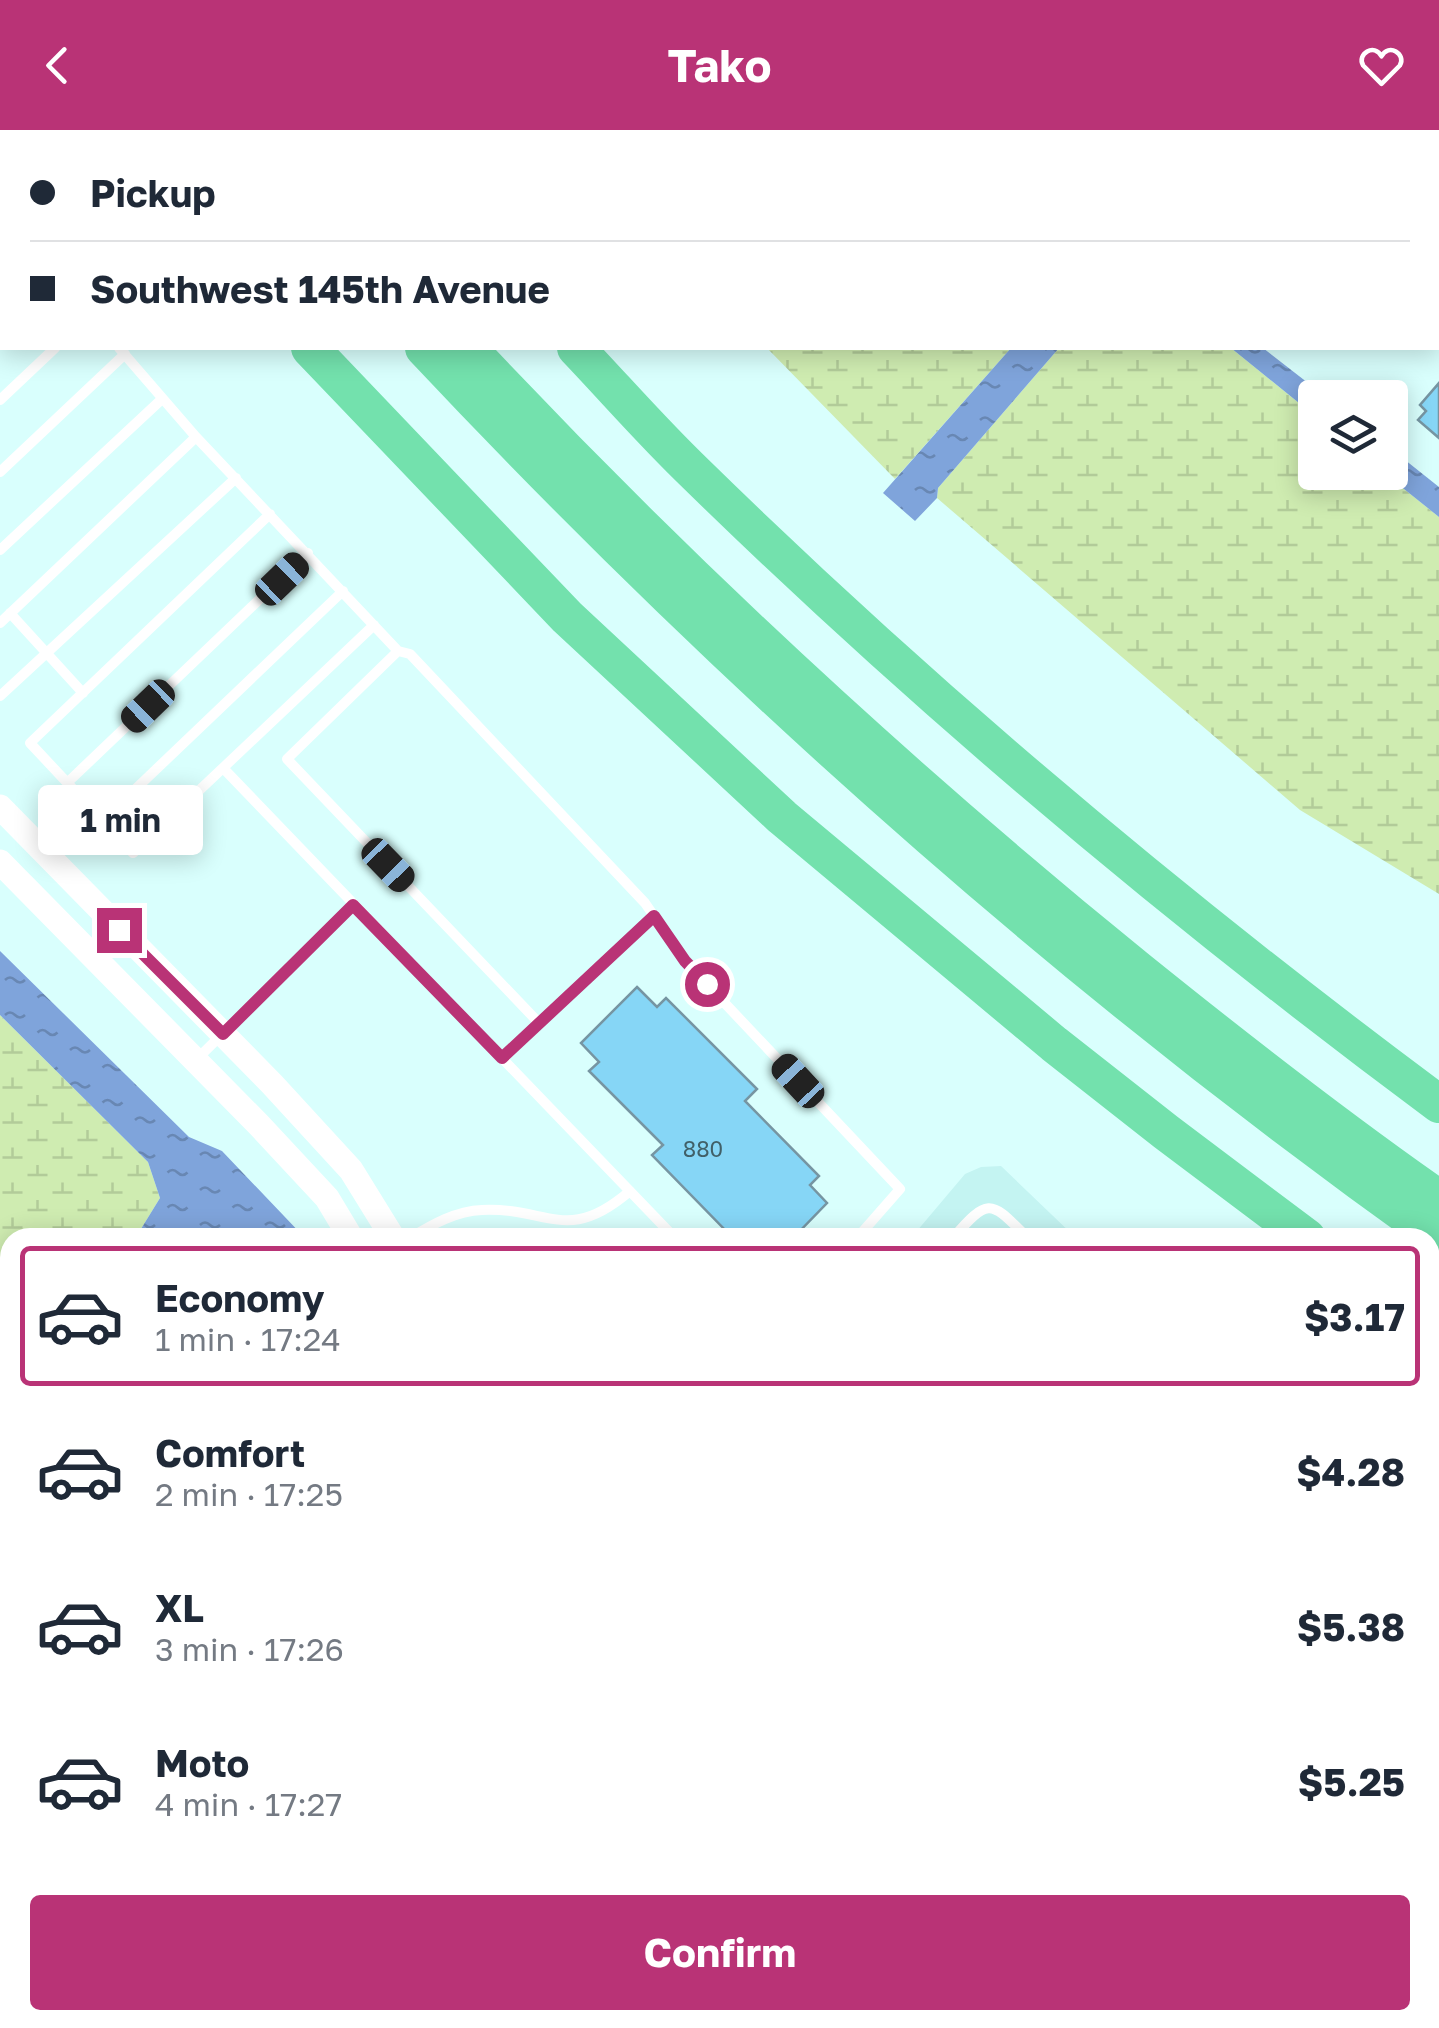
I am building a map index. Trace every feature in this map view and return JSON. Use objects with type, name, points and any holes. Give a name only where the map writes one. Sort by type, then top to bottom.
[{"type":"highway","points":[[312,350],[567,617],[782,817],[1054,1044],[1294,1228]]},
{"type":"highway","points":[[426,350],[622,552],[750,676],[901,813],[1184,1050],[1424,1228]]},
{"type":"highway","points":[[470,350],[708,591],[923,789],[1192,1013],[1439,1199]]},
{"type":"highway","points":[[578,350],[694,472],[914,680],[1142,874],[1439,1104]]},
{"type":"highway","points":[[1354,1041],[1439,1075]]},
{"type":"street","points":[[0,808],[351,1170],[387,1228]]},
{"type":"street","points":[[0,862],[327,1198],[345,1228]]},
{"type":"lane","points":[[0,400],[53,350]]},
{"type":"lane","points":[[0,472],[122,351],[162,400],[398,651],[410,654],[646,903],[685,961],[900,1189],[866,1228]]},
{"type":"lane","points":[[0,550],[162,400]]},
{"type":"lane","points":[[0,623],[196,436]]},
{"type":"lane","points":[[0,696],[236,478]]},
{"type":"lane","points":[[270,514],[30,743],[133,853],[374,625]]},
{"type":"lane","points":[[68,783],[308,554]]},
{"type":"lane","points":[[103,820],[343,591]]},
{"type":"lane","points":[[10,613],[83,693]]},
{"type":"lane","points":[[398,651],[287,759],[539,1024]]},
{"type":"lane","points":[[223,768],[665,1228]]},
{"type":"lane","points":[[196,1060],[353,905]]},
{"type":"lane","points":[[502,1058],[654,916]]},
{"type":"lane","points":[[428,1228],[479,1210],[524,1213],[567,1222],[598,1214],[630,1191]]},
{"type":"lane","points":[[962,1228],[984,1208],[998,1209],[1018,1228]]},
{"type":"shaded area","points":[[1001,1166],[1066,1228],[919,1228],[965,1174],[981,1167]]},
{"type":"green space","points":[[769,350],[1009,350],[895,479]]},
{"type":"green space","points":[[1057,350],[1233,350],[1298,402],[1298,490],[1405,490],[1439,517],[1439,894],[1300,810],[937,498],[938,488]]},
{"type":"green space","points":[[0,1015],[148,1162],[160,1198],[142,1228],[0,1228]]},
{"type":"water","points":[[1009,350],[1057,350],[938,488],[937,498],[915,521],[883,493]]},
{"type":"water","points":[[1233,350],[1266,350],[1304,380],[1298,380],[1298,402]]},
{"type":"water","points":[[1408,462],[1439,487],[1439,517],[1405,490]]},
{"type":"water","points":[[0,951],[189,1137],[222,1151],[295,1228],[142,1228],[160,1198],[148,1162],[0,1015]]},
{"type":"building","points":[[1439,383],[1439,438],[1418,420],[1426,411],[1420,405]]},
{"type":"building","points":[[637,987],[657,1007],[666,998],[757,1089],[745,1101],[819,1176],[810,1185],[827,1203],[803,1228],[723,1228],[652,1155],[663,1145],[589,1071],[599,1062],[581,1043]]},
{"type":"route","points":[[119,930],[223,1034],[353,905],[502,1058],[654,916],[685,961],[707,984]]}]
